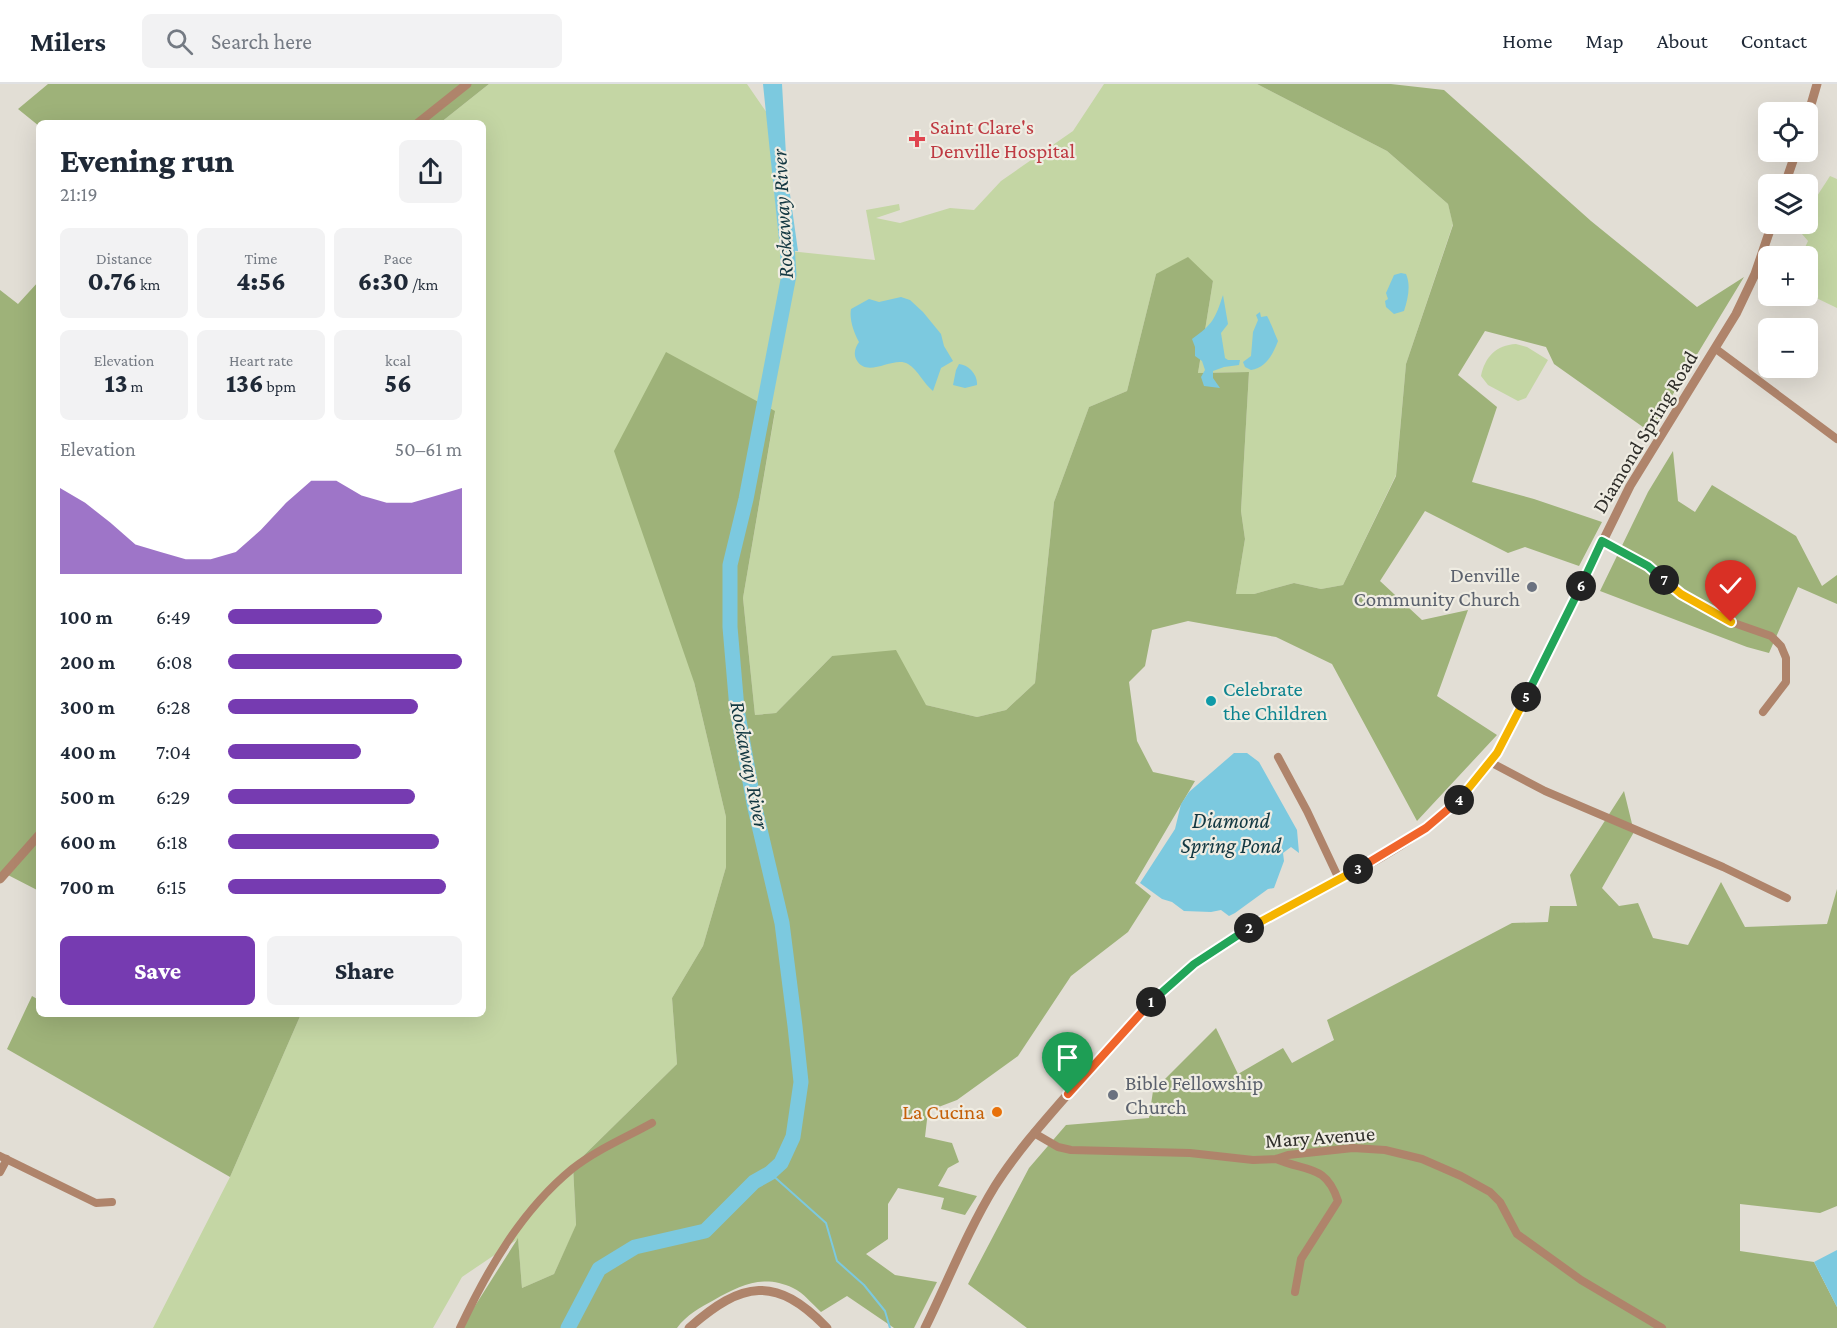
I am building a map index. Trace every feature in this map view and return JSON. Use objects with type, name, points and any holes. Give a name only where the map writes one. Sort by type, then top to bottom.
[{"type":"street","points":[[421,120],[466,84]]},
{"type":"street","points":[[1812,102],[1817,84]]},
{"type":"street","name":"Diamond Spring Road","points":[[925,1328],[989,1196],[1012,1162],[1034,1133],[1138,1015],[1194,964],[1238,935],[1385,854],[1426,828],[1458,801],[1490,762],[1506,738],[1630,486],[1736,314],[1755,274],[1769,234]]},
{"type":"street","points":[[1716,349],[1837,439]]},
{"type":"street","points":[[1602,541],[1648,566],[1681,594],[1703,607],[1731,622],[1771,636],[1781,646],[1786,658],[1786,682],[1763,712]]},
{"type":"street","points":[[1278,757],[1339,879]]},
{"type":"street","points":[[1490,762],[1545,791],[1723,867],[1787,897]]},
{"type":"street","points":[[0,879],[36,838]]},
{"type":"street","points":[[460,1328],[497,1257],[530,1210],[573,1168],[602,1149],[652,1124]]},
{"type":"street","name":"Mary Avenue","points":[[1034,1133],[1058,1148],[1071,1150],[1190,1153],[1253,1160],[1276,1160],[1288,1155],[1353,1148],[1385,1150],[1422,1159],[1490,1192],[1500,1202],[1517,1234],[1581,1280],[1662,1328]]},
{"type":"street","points":[[0,1172],[3,1158],[96,1203],[112,1202]]},
{"type":"street","points":[[1276,1160],[1316,1171],[1326,1177],[1338,1201],[1301,1259],[1295,1292]]},
{"type":"street","points":[[689,1328],[718,1304],[735,1296],[759,1290],[791,1297],[827,1328]]},
{"type":"green space","points":[[48,84],[489,84],[444,120],[36,120],[36,124],[18,109]]},
{"type":"green space","points":[[489,84],[747,84],[767,113],[780,250],[875,260],[866,210],[899,204],[900,210],[876,218],[900,223],[950,208],[974,210],[1001,181],[1073,131],[1104,84],[1257,84],[1387,151],[1448,204],[1453,224],[1406,364],[1396,475],[1343,585],[1321,589],[1294,583],[1254,594],[1236,594],[1245,539],[1241,511],[1249,372],[1198,373],[1213,281],[1156,274],[1127,391],[1089,407],[1054,502],[1035,683],[1006,710],[977,717],[926,705],[832,656],[776,713],[755,715],[743,598],[775,412],[694,682],[726,817],[726,867],[703,946],[672,998],[677,1064],[573,1166],[576,1226],[554,1274],[522,1288],[518,1239],[462,1277],[433,1328],[153,1328],[230,1177],[300,1017],[486,1017],[486,120],[444,120]]},
{"type":"green space","points":[[1257,84],[1391,84],[1444,90],[1591,221],[1697,307],[1744,277],[1650,432],[1554,364],[1546,347],[1485,331],[1458,375],[1497,407],[1472,482],[1534,499],[1602,522],[1579,566],[1525,547],[1508,553],[1425,511],[1380,581],[1422,620],[1468,610],[1437,696],[1497,735],[1417,821],[1332,664],[1276,637],[1188,621],[1152,630],[1145,666],[1129,682],[1137,741],[1153,772],[1195,781],[1135,883],[1151,896],[1128,932],[1071,976],[1018,1056],[957,1100],[928,1111],[925,1137],[952,1143],[959,1162],[948,1168],[938,1186],[977,1196],[965,1215],[941,1209],[944,1198],[898,1188],[888,1204],[888,1239],[866,1254],[895,1275],[937,1282],[914,1328],[894,1328],[847,1296],[821,1312],[797,1290],[782,1284],[762,1282],[743,1286],[709,1303],[689,1315],[677,1328],[461,1328],[518,1238],[522,1288],[554,1274],[576,1225],[573,1166],[677,1064],[672,998],[703,946],[726,867],[726,817],[694,682],[614,451],[666,352],[775,411],[743,598],[755,715],[776,713],[832,656],[896,650],[926,705],[977,717],[1006,710],[1035,683],[1054,502],[1089,407],[1127,391],[1156,274],[1188,257],[1213,281],[1198,373],[1249,372],[1241,511],[1245,539],[1236,594],[1254,594],[1294,583],[1321,589],[1343,585],[1396,476],[1406,364],[1453,225],[1448,204],[1387,151]]},
{"type":"green space","points":[[1830,176],[1837,179],[1837,308],[1818,299],[1818,246],[1806,246],[1808,241],[1802,234],[1818,234],[1818,195]]},
{"type":"green space","points":[[36,284],[36,889],[6,874],[0,878],[0,290],[18,304]]},
{"type":"green space","points":[[1516,344],[1527,347],[1548,360],[1526,398],[1518,401],[1488,385],[1481,376],[1485,363],[1493,353],[1503,347]]},
{"type":"green space","points":[[1673,451],[1678,501],[1695,512],[1712,485],[1796,536],[1822,586],[1837,575],[1837,604],[1798,587],[1769,653],[1747,647],[1600,591],[1648,492]]},
{"type":"green space","points":[[1624,791],[1634,832],[1602,888],[1619,906],[1638,903],[1653,938],[1688,945],[1721,882],[1745,927],[1827,924],[1837,889],[1837,1206],[1820,1213],[1740,1204],[1740,1251],[1814,1262],[1837,1307],[1837,1328],[1027,1328],[968,1284],[1029,1168],[1066,1125],[1149,1118],[1153,1091],[1216,1028],[1238,1074],[1283,1048],[1292,1063],[1334,1040],[1327,1020],[1512,923],[1548,922],[1550,906],[1577,906],[1570,875]]},
{"type":"green space","points":[[32,996],[36,998],[36,1017],[300,1017],[230,1177],[7,1049]]},
{"type":"water","points":[[763,84],[782,84],[787,173],[798,251],[780,250]]},
{"type":"water","points":[[1406,274],[1408,278],[1408,297],[1404,311],[1394,314],[1386,307],[1385,301],[1388,299],[1386,293],[1394,275]]},
{"type":"water","points":[[1223,295],[1228,324],[1221,333],[1225,358],[1240,360],[1239,365],[1213,371],[1213,378],[1220,388],[1204,386],[1201,377],[1205,370],[1202,361],[1195,356],[1192,339],[1212,320]]},
{"type":"water","points":[[901,297],[910,300],[923,312],[941,334],[944,346],[953,361],[941,368],[933,391],[908,364],[895,362],[867,367],[861,365],[855,357],[855,350],[859,342],[852,326],[851,309],[869,299],[879,302]]},
{"type":"water","points":[[1260,312],[1261,317],[1267,316],[1278,341],[1265,363],[1251,370],[1245,367],[1243,362],[1251,356],[1253,332],[1258,320],[1256,315]]},
{"type":"water","points":[[959,364],[972,371],[977,385],[965,388],[953,385]]},
{"type":"water","name":"Diamond Spring Pond","points":[[1234,753],[1247,753],[1259,762],[1297,830],[1299,853],[1291,847],[1283,853],[1284,861],[1274,888],[1268,889],[1235,913],[1229,916],[1221,910],[1184,911],[1140,883],[1175,829],[1181,804],[1189,792]]},
{"type":"water","points":[[1837,1250],[1837,1307],[1814,1262]]},
{"type":"waterway","name":"Rockaway River","points":[[568,1328],[599,1269],[635,1247],[705,1231],[754,1182],[770,1173],[781,1163],[793,1137],[801,1082],[795,1026],[782,923],[754,804],[737,709],[730,627],[730,565],[746,499],[789,275],[786,230]]},
{"type":"waterway","points":[[770,1173],[826,1223],[837,1261],[864,1285],[885,1311],[890,1328]]},
{"type":"place","name":"Saint Clare's Denville Hospital","points":[[917,139]]},
{"type":"place","name":"Denville Community Church","points":[[1532,587]]},
{"type":"place","name":"Celebrate the Children","points":[[1211,701]]},
{"type":"place","name":"Bible Fellowship Church","points":[[1113,1095]]},
{"type":"place","name":"La Cucina","points":[[997,1112]]},
{"type":"route","points":[[1068,1094],[1138,1015],[1194,964],[1273,914],[1408,840],[1458,801],[1482,773],[1506,738],[1602,541],[1648,566],[1681,594],[1731,622]]}]
